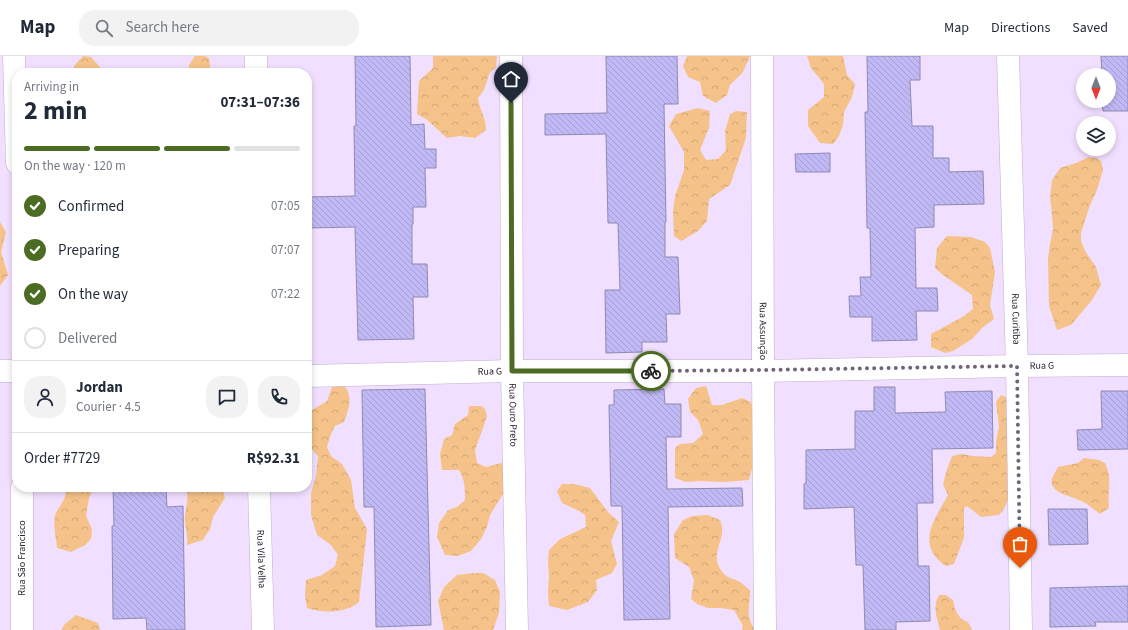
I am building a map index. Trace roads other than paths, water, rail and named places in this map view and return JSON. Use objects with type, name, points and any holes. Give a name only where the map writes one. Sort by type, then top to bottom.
[{"type":"street","points":[[14,56],[14,68]]},
{"type":"street","points":[[256,56],[256,68]]},
{"type":"street","name":"Rua Ouro Preto","points":[[511,56],[512,371],[517,630]]},
{"type":"street","name":"Rua Assunção","points":[[762,56],[765,630]]},
{"type":"street","name":"Rua Curitiba","points":[[1008,56],[1017,366],[1021,630]]},
{"type":"street","name":"Rua G","points":[[312,376],[512,371],[763,370],[1128,365]]},
{"type":"street","points":[[0,371],[12,371]]},
{"type":"street","name":"Rua São Francisco","points":[[22,492],[22,630]]},
{"type":"street","name":"Rua Vila Velha","points":[[259,492],[263,630]]}]
